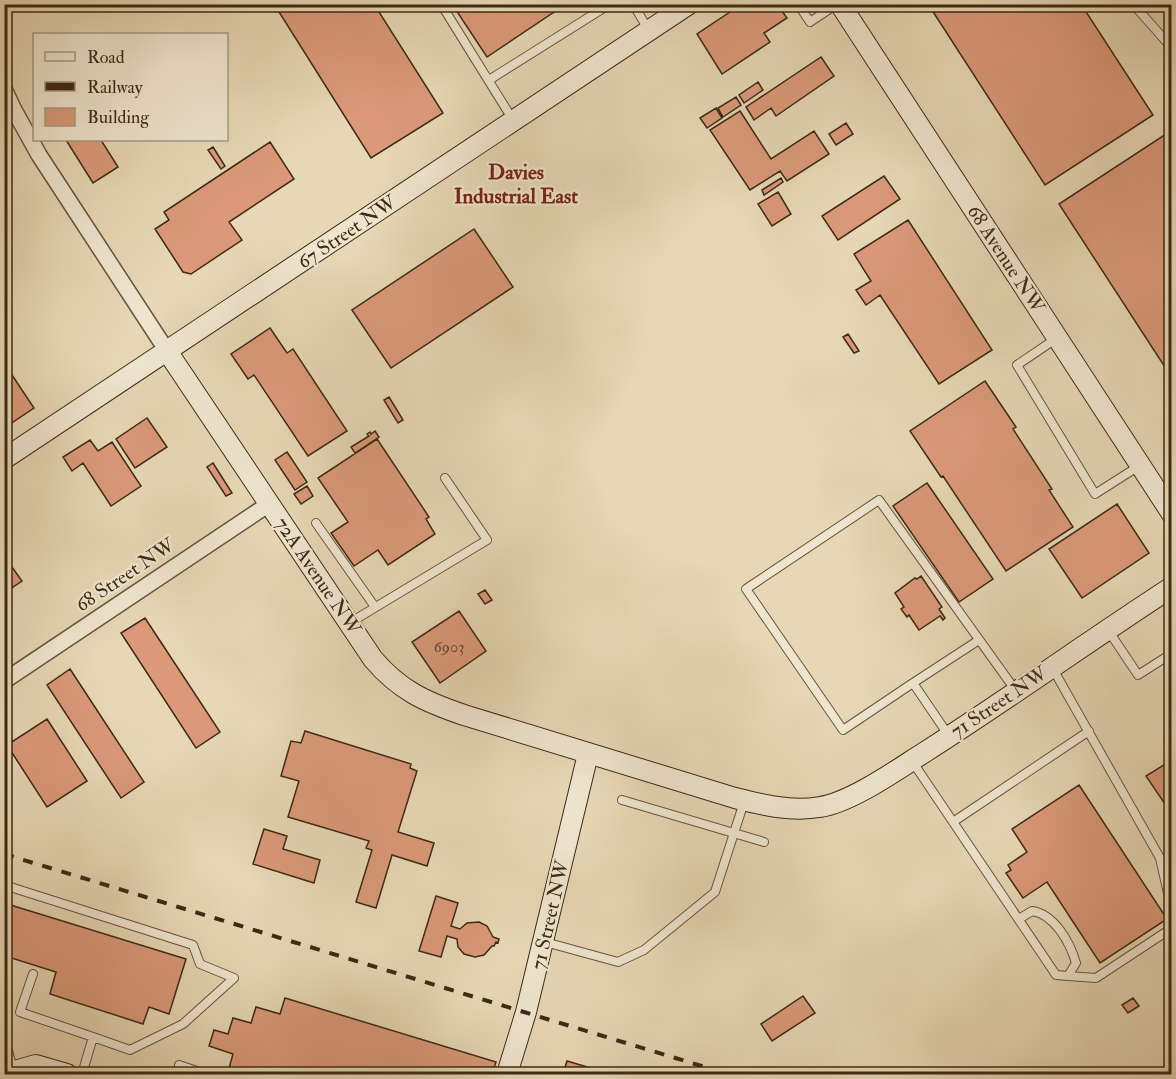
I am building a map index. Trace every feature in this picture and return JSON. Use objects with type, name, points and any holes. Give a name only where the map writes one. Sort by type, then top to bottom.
[{"type":"street","name":"67 Street NW","points":[[4,459],[689,4]]},
{"type":"street","name":"68 Avenue NW","points":[[839,4],[1172,514]]},
{"type":"street","name":"72A Avenue NW","points":[[4,88],[39,155],[167,351],[383,671],[414,696],[464,715],[588,754],[770,807],[795,809],[821,807]]},
{"type":"street","name":"68 Street NW","points":[[4,681],[269,504]]},
{"type":"street","name":"71 Street NW","points":[[821,807],[858,792],[911,761],[1172,587]]},
{"type":"street","name":"71 Street NW","points":[[507,1074],[526,1012],[588,754]]},
{"type":"street","points":[[9,1073],[36,1065],[66,1074]]},
{"type":"lane","points":[[441,4],[513,121]]},
{"type":"lane","points":[[489,80],[609,4]]},
{"type":"lane","points":[[633,4],[649,31]]},
{"type":"lane","points":[[798,4],[810,22],[839,4]]},
{"type":"lane","points":[[1133,4],[1172,48]]},
{"type":"lane","points":[[1058,338],[1017,365],[1095,494],[1141,466]]},
{"type":"lane","points":[[350,623],[487,540],[445,478]]},
{"type":"lane","points":[[979,640],[843,730],[746,589],[879,500],[1017,692]]},
{"type":"lane","points":[[316,523],[375,607]]},
{"type":"lane","points":[[1107,629],[1138,675],[1172,655]]},
{"type":"lane","points":[[1052,667],[1160,858],[1172,911]]},
{"type":"lane","points":[[913,683],[949,736]]},
{"type":"lane","points":[[953,822],[1089,731]]},
{"type":"lane","points":[[911,761],[1056,975],[1096,978],[1172,928]]},
{"type":"lane","points":[[622,800],[765,842]]},
{"type":"lane","points":[[543,942],[618,962],[644,951],[715,892],[744,800]]},
{"type":"lane","points":[[4,885],[193,945],[200,964],[234,978],[183,1024],[130,1050],[20,1012],[33,974]]},
{"type":"lane","points":[[1019,919],[1032,911],[1043,913],[1060,931],[1073,952],[1076,963],[1068,976]]},
{"type":"lane","points":[[4,1035],[9,1073]]},
{"type":"lane","points":[[82,1074],[93,1037]]},
{"type":"lane","points":[[179,1065],[205,1074]]},
{"type":"building","points":[[274,4],[374,4],[443,113],[371,158]]},
{"type":"building","points":[[452,4],[566,4],[487,57]]},
{"type":"building","points":[[742,4],[781,4],[780,8],[787,18],[764,33],[770,42],[722,74],[697,34]]},
{"type":"building","points":[[928,4],[1081,4],[1153,115],[1045,185]]},
{"type":"building","points":[[821,57],[834,76],[776,116],[771,108],[754,120],[746,107]]},
{"type":"building","points":[[758,82],[763,90],[744,103],[739,95]]},
{"type":"building","points":[[736,97],[741,105],[723,117],[718,108]]},
{"type":"building","points":[[716,108],[722,118],[707,128],[700,118]]},
{"type":"building","points":[[740,111],[771,159],[814,131],[829,154],[787,181],[780,171],[750,190],[710,130]]},
{"type":"building","points":[[846,123],[853,134],[836,145],[829,134]]},
{"type":"building","points":[[1166,134],[1172,142],[1172,378],[1059,204]]},
{"type":"building","points":[[67,141],[102,141],[118,167],[93,183]]},
{"type":"building","points":[[270,142],[294,179],[229,222],[242,240],[191,274],[183,272],[155,229],[169,220],[164,212]]},
{"type":"building","points":[[213,147],[225,166],[221,169],[208,150]]},
{"type":"building","points":[[884,176],[900,199],[838,240],[822,216]]},
{"type":"building","points":[[781,178],[783,182],[764,195],[762,190]]},
{"type":"building","points":[[778,192],[791,214],[772,226],[758,204]]},
{"type":"building","points":[[908,220],[992,350],[939,384],[880,295],[866,305],[856,290],[871,281],[854,254]]},
{"type":"building","points":[[474,229],[513,287],[391,368],[352,310]]},
{"type":"building","points":[[270,328],[287,353],[293,349],[347,431],[308,456],[254,375],[248,379],[231,354]]},
{"type":"building","points":[[848,334],[859,351],[854,353],[843,337]]},
{"type":"building","points":[[4,363],[34,408],[4,428]]},
{"type":"building","points":[[985,381],[1016,427],[1013,429],[1052,489],[1049,490],[1073,527],[1006,571],[910,431]]},
{"type":"building","points":[[389,397],[403,420],[398,423],[384,400]]},
{"type":"building","points":[[147,418],[167,447],[135,468],[116,439]]},
{"type":"building","points":[[375,431],[379,437],[355,453],[351,447],[369,436],[367,434],[370,432],[371,434]]},
{"type":"building","points":[[377,439],[429,517],[426,519],[435,534],[388,565],[378,550],[354,566],[331,533],[348,522],[318,478]]},
{"type":"building","points":[[90,440],[98,451],[112,442],[141,486],[111,506],[83,463],[72,471],[63,457]]},
{"type":"building","points":[[287,452],[307,482],[295,490],[275,460]]},
{"type":"building","points":[[213,463],[232,493],[226,496],[207,467]]},
{"type":"building","points":[[927,483],[993,579],[959,602],[893,506]]},
{"type":"building","points":[[307,486],[313,496],[301,504],[294,494]]},
{"type":"building","points":[[1117,504],[1149,553],[1082,598],[1049,549]]},
{"type":"building","points":[[4,556],[22,581],[4,593]]},
{"type":"building","points":[[921,576],[942,607],[939,609],[945,618],[943,620],[940,616],[919,630],[909,615],[907,617],[901,609],[904,607],[895,593]]},
{"type":"building","points":[[485,590],[492,600],[485,604],[478,594]]},
{"type":"building","points":[[459,611],[486,651],[440,683],[412,642]]},
{"type":"building","points":[[145,618],[220,732],[196,748],[121,633]]},
{"type":"building","points":[[70,669],[144,782],[121,798],[47,685]]},
{"type":"building","points":[[47,719],[87,781],[47,807],[7,745]]},
{"type":"building","points":[[305,731],[411,764],[410,768],[417,771],[398,832],[434,843],[427,866],[392,855],[376,908],[356,902],[372,850],[366,848],[369,841],[288,817],[299,781],[281,776],[291,741],[301,743]]},
{"type":"building","points":[[1172,760],[1172,804],[1167,807],[1146,776]]},
{"type":"building","points":[[1079,785],[1167,919],[1100,963],[1047,882],[1023,898],[1006,873],[1011,870],[1008,865],[1027,852],[1012,829]]},
{"type":"building","points":[[264,829],[287,836],[283,849],[320,860],[314,883],[253,864]]},
{"type":"building","points":[[436,896],[458,903],[451,926],[460,929],[467,923],[479,922],[487,926],[493,937],[499,939],[498,943],[496,942],[484,955],[475,957],[464,954],[458,947],[457,939],[447,936],[441,957],[419,951]]},
{"type":"building","points":[[4,903],[186,959],[169,1014],[149,1007],[143,1024],[50,994],[56,972],[5,956]]},
{"type":"building","points":[[803,996],[815,1013],[772,1041],[761,1024]]},
{"type":"building","points":[[285,998],[496,1062],[492,1074],[237,1074],[228,1072],[233,1054],[209,1046],[214,1030],[228,1034],[233,1018],[251,1023],[256,1007],[280,1014]]},
{"type":"building","points":[[1133,998],[1139,1006],[1128,1013],[1122,1005]]},
{"type":"building","points":[[567,1061],[611,1074],[563,1074]]},
{"type":"railway","points":[[4,854],[728,1074]]},
{"type":"district","name":"Davies Industrial East","points":[[516,184]]}]
